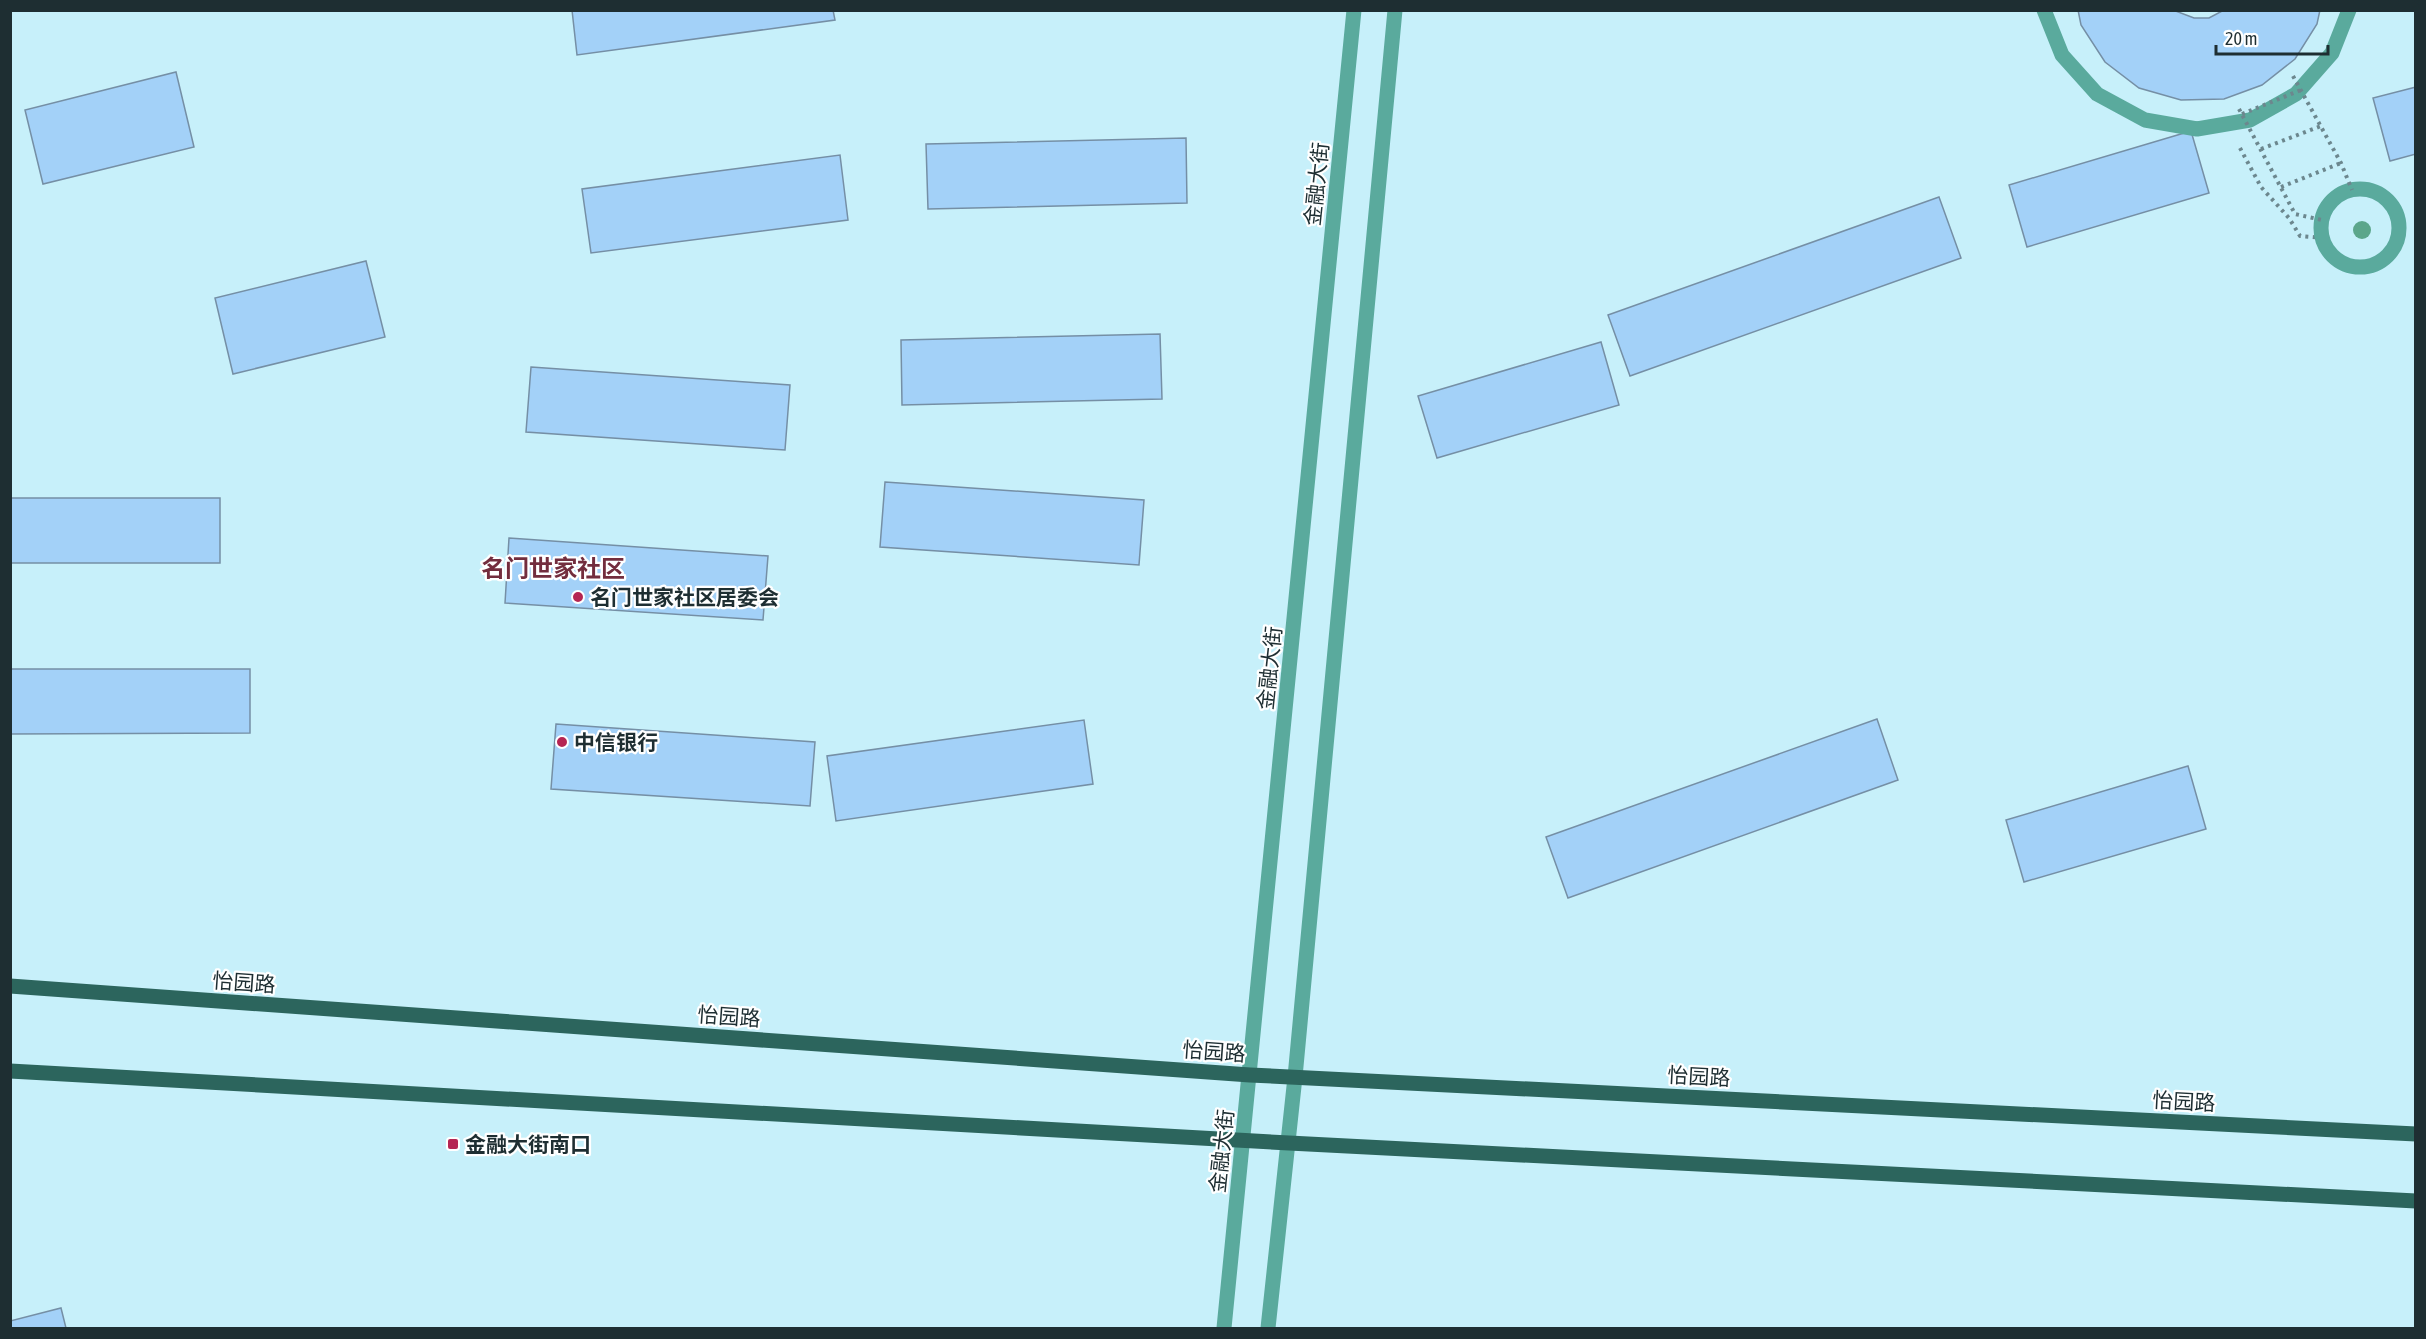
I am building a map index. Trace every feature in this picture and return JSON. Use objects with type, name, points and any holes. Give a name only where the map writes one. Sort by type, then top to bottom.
[{"type":"main road","name":"怡园路","points":[[10,986],[1250,1075],[2415,1134]]},
{"type":"main road","points":[[10,1071],[1289,1143],[2415,1201]]},
{"type":"street","name":"金融大街","points":[[1224,1329],[1354,10]]},
{"type":"street","points":[[1268,1329],[1289,1143],[1395,10]]},
{"type":"street","points":[[2044,10],[2062,55],[2097,94],[2145,120],[2197,129],[2227,117],[2250,120],[2296,94],[2332,53],[2349,10]]},
{"type":"street","points":[[2352,190],[2372,190],[2384,196],[2393,205],[2399,218],[2400,231],[2389,255],[2378,263],[2366,267],[2353,267],[2341,262],[2332,255],[2323,238],[2322,220],[2326,208],[2334,198],[2352,190]]},
{"type":"path","points":[[2287,81],[2300,68]]},
{"type":"path","points":[[2293,76],[2342,163],[2352,190]]},
{"type":"path","points":[[2242,114],[2301,90]]},
{"type":"path","points":[[2250,104],[2227,117],[2261,187],[2289,218],[2300,236],[2323,238]]},
{"type":"path","points":[[2239,109],[2295,214],[2322,220]]},
{"type":"path","points":[[2261,149],[2321,126]]},
{"type":"path","points":[[2281,187],[2342,163]]},
{"type":"building","points":[[572,10],[833,10],[835,20],[577,55]]},
{"type":"building","points":[[2078,10],[2173,10],[2194,18],[2209,18],[2224,10],[2320,10],[2317,24],[2295,59],[2262,85],[2224,99],[2181,100],[2139,88],[2105,62],[2081,25]]},
{"type":"building","points":[[176,72],[194,147],[43,184],[25,110]]},
{"type":"building","points":[[2416,87],[2416,154],[2390,161],[2373,98]]},
{"type":"building","points":[[2191,131],[2209,193],[2027,247],[2009,185]]},
{"type":"building","points":[[1186,138],[1187,203],[928,209],[926,144]]},
{"type":"building","points":[[840,155],[848,220],[591,253],[582,189]]},
{"type":"building","points":[[1939,197],[1961,258],[1630,376],[1608,315]]},
{"type":"building","points":[[366,261],[385,337],[233,374],[215,298]]},
{"type":"building","points":[[1160,334],[1162,399],[902,405],[901,340]]},
{"type":"building","points":[[1601,342],[1619,405],[1437,458],[1418,396]]},
{"type":"building","points":[[531,367],[790,385],[785,450],[526,432]]},
{"type":"building","points":[[885,482],[1144,500],[1139,565],[880,547]]},
{"type":"building","points":[[10,498],[220,498],[220,563],[10,563]]},
{"type":"building","points":[[509,538],[768,556],[763,620],[505,603]]},
{"type":"building","points":[[10,669],[250,669],[250,733],[10,734]]},
{"type":"building","points":[[1877,719],[1898,780],[1568,898],[1546,837]]},
{"type":"building","points":[[1084,720],[1093,784],[836,821],[827,756]]},
{"type":"building","points":[[556,724],[815,742],[810,806],[551,789]]},
{"type":"building","points":[[2188,766],[2206,829],[2024,882],[2006,820]]},
{"type":"building","points":[[61,1308],[66,1328],[10,1328],[10,1321]]},
{"type":"place","name":"名门世家社区居委会","points":[[578,597]]},
{"type":"place","name":"中信银行","points":[[562,742]]},
{"type":"place","name":"金融大街南口","points":[[453,1144]]},
{"type":"district","name":"名门世家社区","points":[[553,568]]}]
